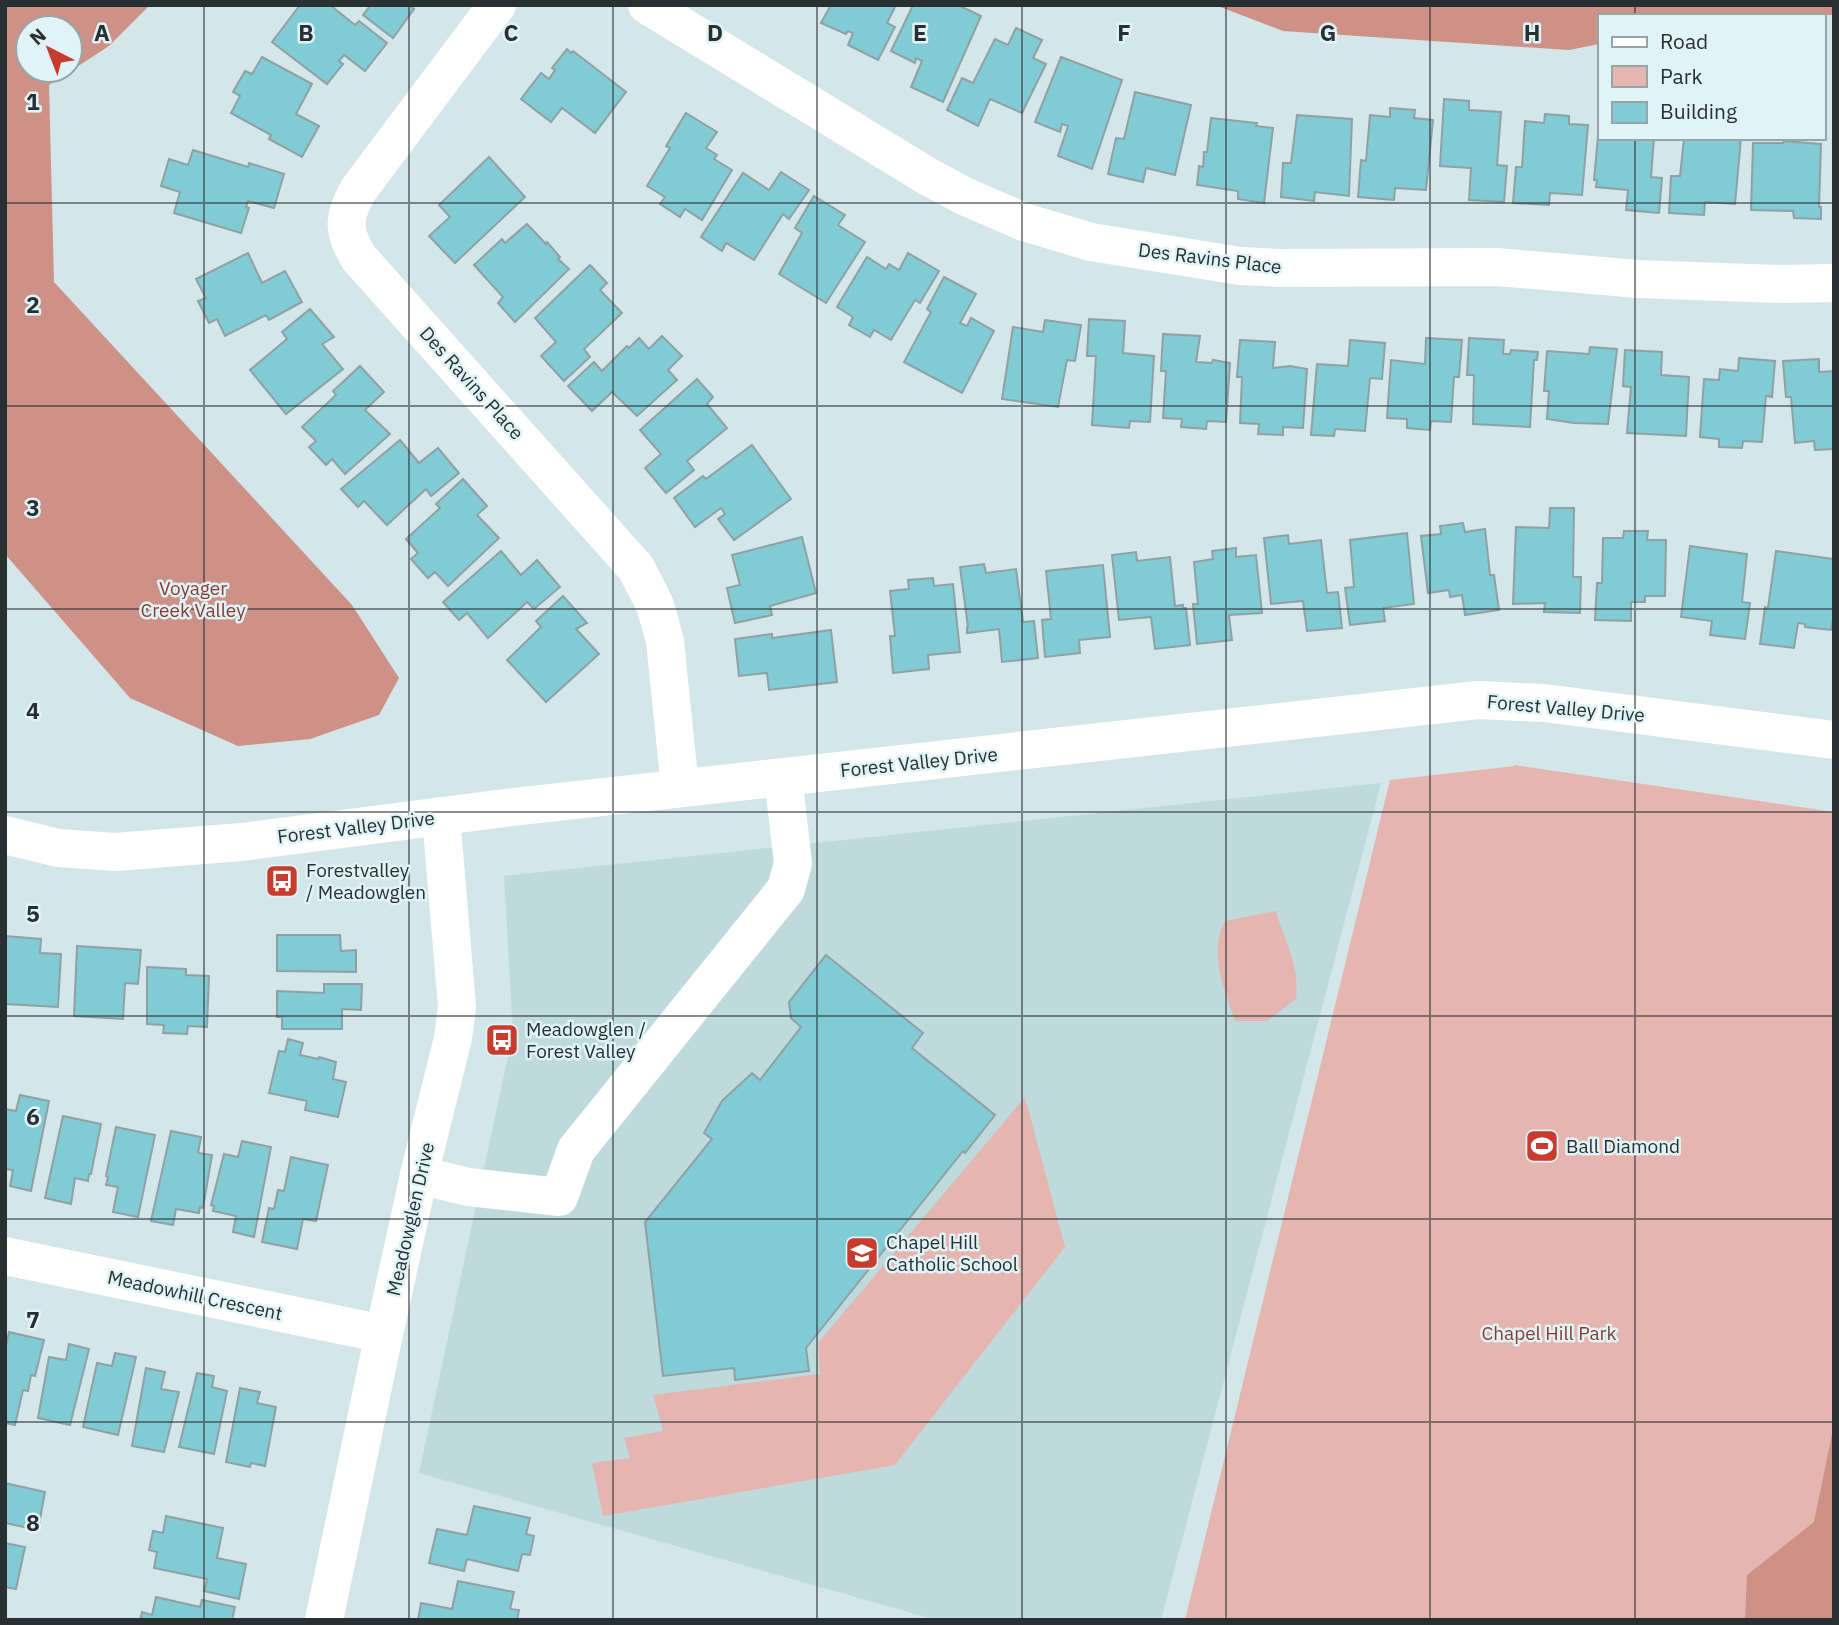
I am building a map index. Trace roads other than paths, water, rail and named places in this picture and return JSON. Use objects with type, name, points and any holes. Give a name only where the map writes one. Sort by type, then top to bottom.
[{"type":"street","name":"Des Ravins Place","points":[[498,5],[359,189],[349,207],[346,225],[350,243],[359,258],[636,568],[655,605],[665,640],[680,789]]},
{"type":"street","name":"Des Ravins Place","points":[[646,5],[964,196],[1024,222],[1091,242],[1240,265],[1280,268],[1497,267],[1638,279],[1780,284],[1834,283]]},
{"type":"street","name":"Forest Valley Drive","points":[[5,835],[58,848],[115,852],[242,842],[441,816],[1478,700],[1544,702],[1834,740]]},
{"type":"street","points":[[419,1175],[468,1187],[559,1197],[576,1150],[786,889],[793,863],[783,777]]},
{"type":"street","name":"Meadowglen Drive","points":[[324,1620],[419,1175],[453,1038],[457,1007],[441,816]]},
{"type":"street","name":"Meadowhill Crescent","points":[[5,1256],[384,1334]]},
{"type":"place","name":"Forestvalley / Meadowglen","points":[[282,881]]},
{"type":"place","name":"Meadowglen / Forest Valley","points":[[502,1040]]},
{"type":"place","name":"Ball Diamond","points":[[1542,1146]]},
{"type":"place","name":"Chapel Hill Catholic School","points":[[862,1253]]},
{"type":"park label","name":"Voyager Creek Valley","points":[[193,599]]},
{"type":"park label","name":"Chapel Hill Park","points":[[1549,1333]]}]
